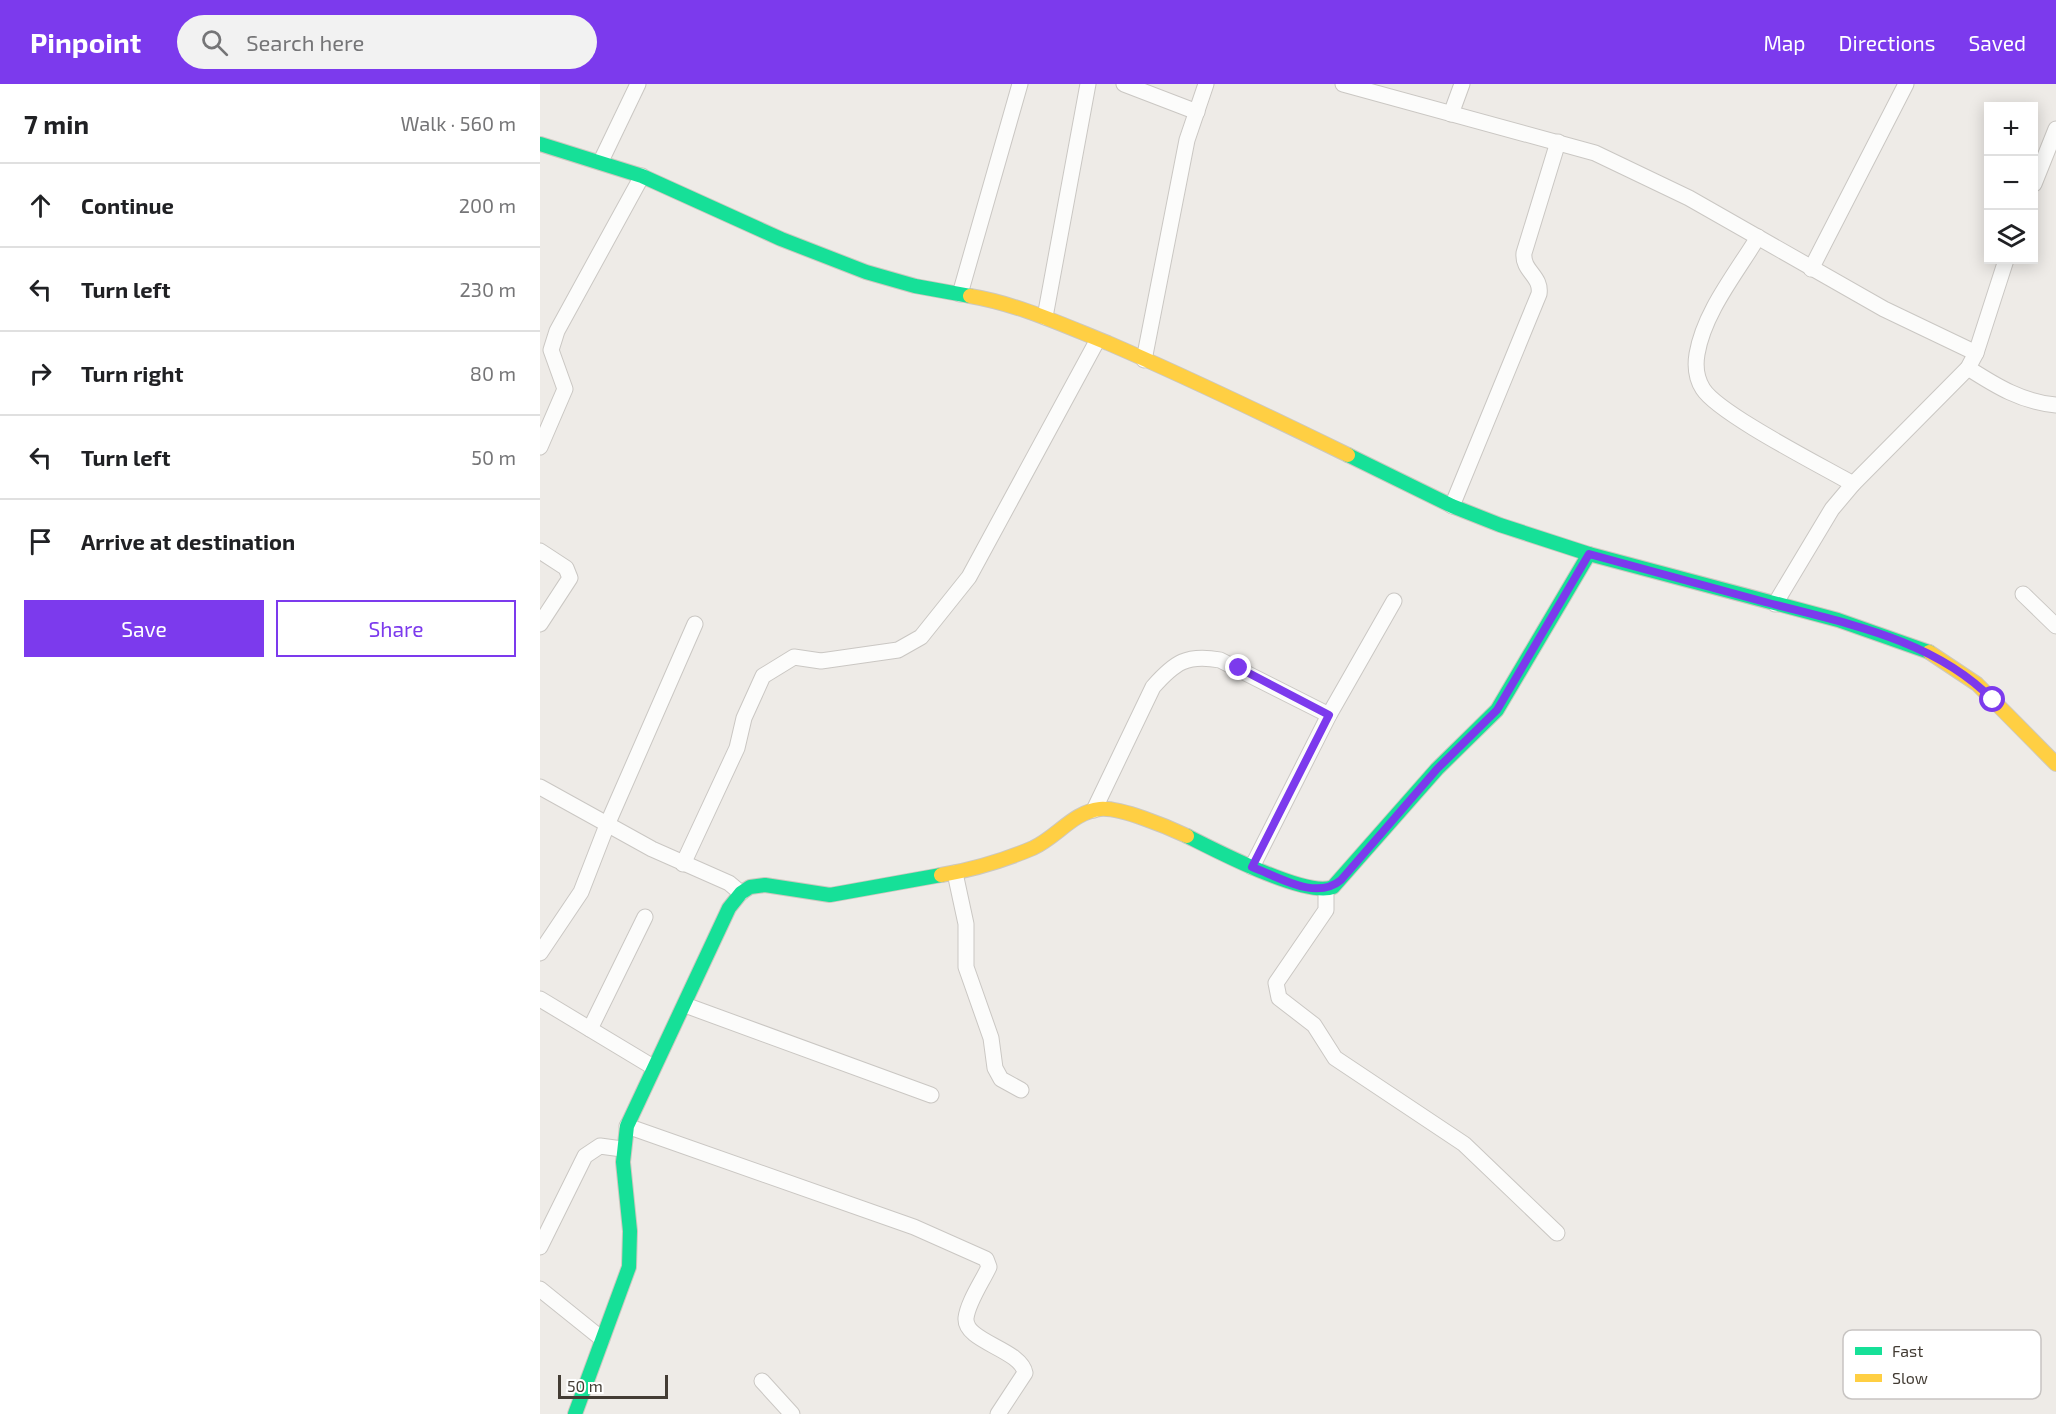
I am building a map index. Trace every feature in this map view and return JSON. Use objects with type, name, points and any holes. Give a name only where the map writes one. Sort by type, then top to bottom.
[{"type":"street","points":[[601,161],[638,84]]},
{"type":"street","points":[[960,294],[1020,84]]},
{"type":"street","points":[[1045,317],[1088,84]]},
{"type":"street","points":[[1124,84],[1197,112]]},
{"type":"street","points":[[1144,360],[1187,140],[1206,84]]},
{"type":"street","points":[[1343,84],[1594,153],[1639,173],[1758,237],[1893,314],[1976,352]]},
{"type":"street","points":[[1451,114],[1462,84]]},
{"type":"street","points":[[1811,269],[1906,84]]},
{"type":"street","points":[[2038,176],[2053,146],[2056,129]]},
{"type":"street","points":[[1452,506],[1539,294],[1538,280],[1525,265],[1524,253],[1558,142]]},
{"type":"street","points":[[540,144],[601,161],[642,176],[781,239],[855,268],[889,279],[990,299],[1045,317],[1097,341],[1199,382],[1452,506],[1500,525],[1589,554],[1838,620],[1928,652],[1977,684],[2056,764]]},
{"type":"street","points":[[540,447],[565,389],[550,350],[557,331],[642,176]]},
{"type":"street","points":[[1758,237],[1706,324],[1697,355],[1697,378],[1704,391],[1728,411],[1853,484]]},
{"type":"street","points":[[1775,604],[1832,509],[1853,484],[1968,368],[1976,352],[2005,264]]},
{"type":"street","points":[[683,864],[737,748],[744,718],[763,676],[794,657],[821,661],[898,650],[921,637],[969,577],[1097,341]]},
{"type":"street","points":[[1968,368],[1994,385],[2026,400],[2056,405]]},
{"type":"street","points":[[540,551],[566,568],[570,578],[540,624]]},
{"type":"street","points":[[575,1414],[626,1279],[632,1248],[622,1173],[622,1149],[627,1126],[717,932],[741,893],[750,887],[765,885],[830,895],[955,873],[1034,848],[1081,814],[1094,810],[1119,812],[1161,824],[1252,867],[1305,888],[1326,890],[1341,880],[1437,769],[1497,710],[1589,554]]},
{"type":"street","points":[[2024,594],[2056,626]]},
{"type":"street","points":[[1252,867],[1329,715],[1394,601]]},
{"type":"street","points":[[540,953],[581,892],[607,825],[695,624]]},
{"type":"street","points":[[1094,810],[1154,687],[1168,670],[1184,660],[1201,656],[1220,660],[1329,715]]},
{"type":"street","points":[[540,787],[683,864],[729,883],[741,893]]},
{"type":"street","points":[[955,873],[966,924],[966,966],[991,1038],[995,1068],[1001,1079],[1021,1089]]},
{"type":"street","points":[[1326,890],[1326,910],[1276,983],[1279,998],[1314,1025],[1335,1058],[1464,1144],[1557,1233]]},
{"type":"street","points":[[590,1029],[645,918]]},
{"type":"street","points":[[540,999],[653,1067]]},
{"type":"street","points":[[685,1005],[931,1095]]},
{"type":"street","points":[[627,1126],[914,1227],[986,1259],[989,1267],[967,1314],[967,1325],[973,1333],[1020,1362],[1025,1373],[998,1414]]},
{"type":"street","points":[[540,1247],[585,1156],[600,1146],[622,1149]]},
{"type":"street","points":[[540,1289],[602,1339]]},
{"type":"street","points":[[762,1381],[792,1414]]},
{"type":"traffic: fast","points":[[540,144],[642,176],[781,239],[866,272],[915,286],[970,296]]},
{"type":"traffic: fast","points":[[1348,455],[1452,506],[1500,525],[1589,554],[1838,620],[1929,652]]},
{"type":"traffic: fast","points":[[1187,836],[1282,879],[1320,889],[1333,887],[1437,769],[1497,710],[1589,554]]},
{"type":"traffic: fast","points":[[575,1414],[629,1267],[630,1231],[623,1162],[627,1126],[729,908],[741,893],[750,887],[765,885],[830,895],[941,875]]},
{"type":"traffic: slow","points":[[970,296],[1023,310],[1108,343],[1228,397],[1348,455]]},
{"type":"traffic: slow","points":[[1929,652],[1977,684],[2056,764]]},
{"type":"traffic: slow","points":[[941,875],[988,864],[1033,848],[1073,820],[1090,811],[1100,809],[1131,814],[1187,836]]},
{"type":"route","points":[[1239,668],[1329,715],[1252,867],[1305,888],[1326,890],[1334,887],[1341,880],[1437,769],[1497,710],[1517,680],[1589,554],[1838,620],[1928,652],[1977,684],[1993,700]]}]
